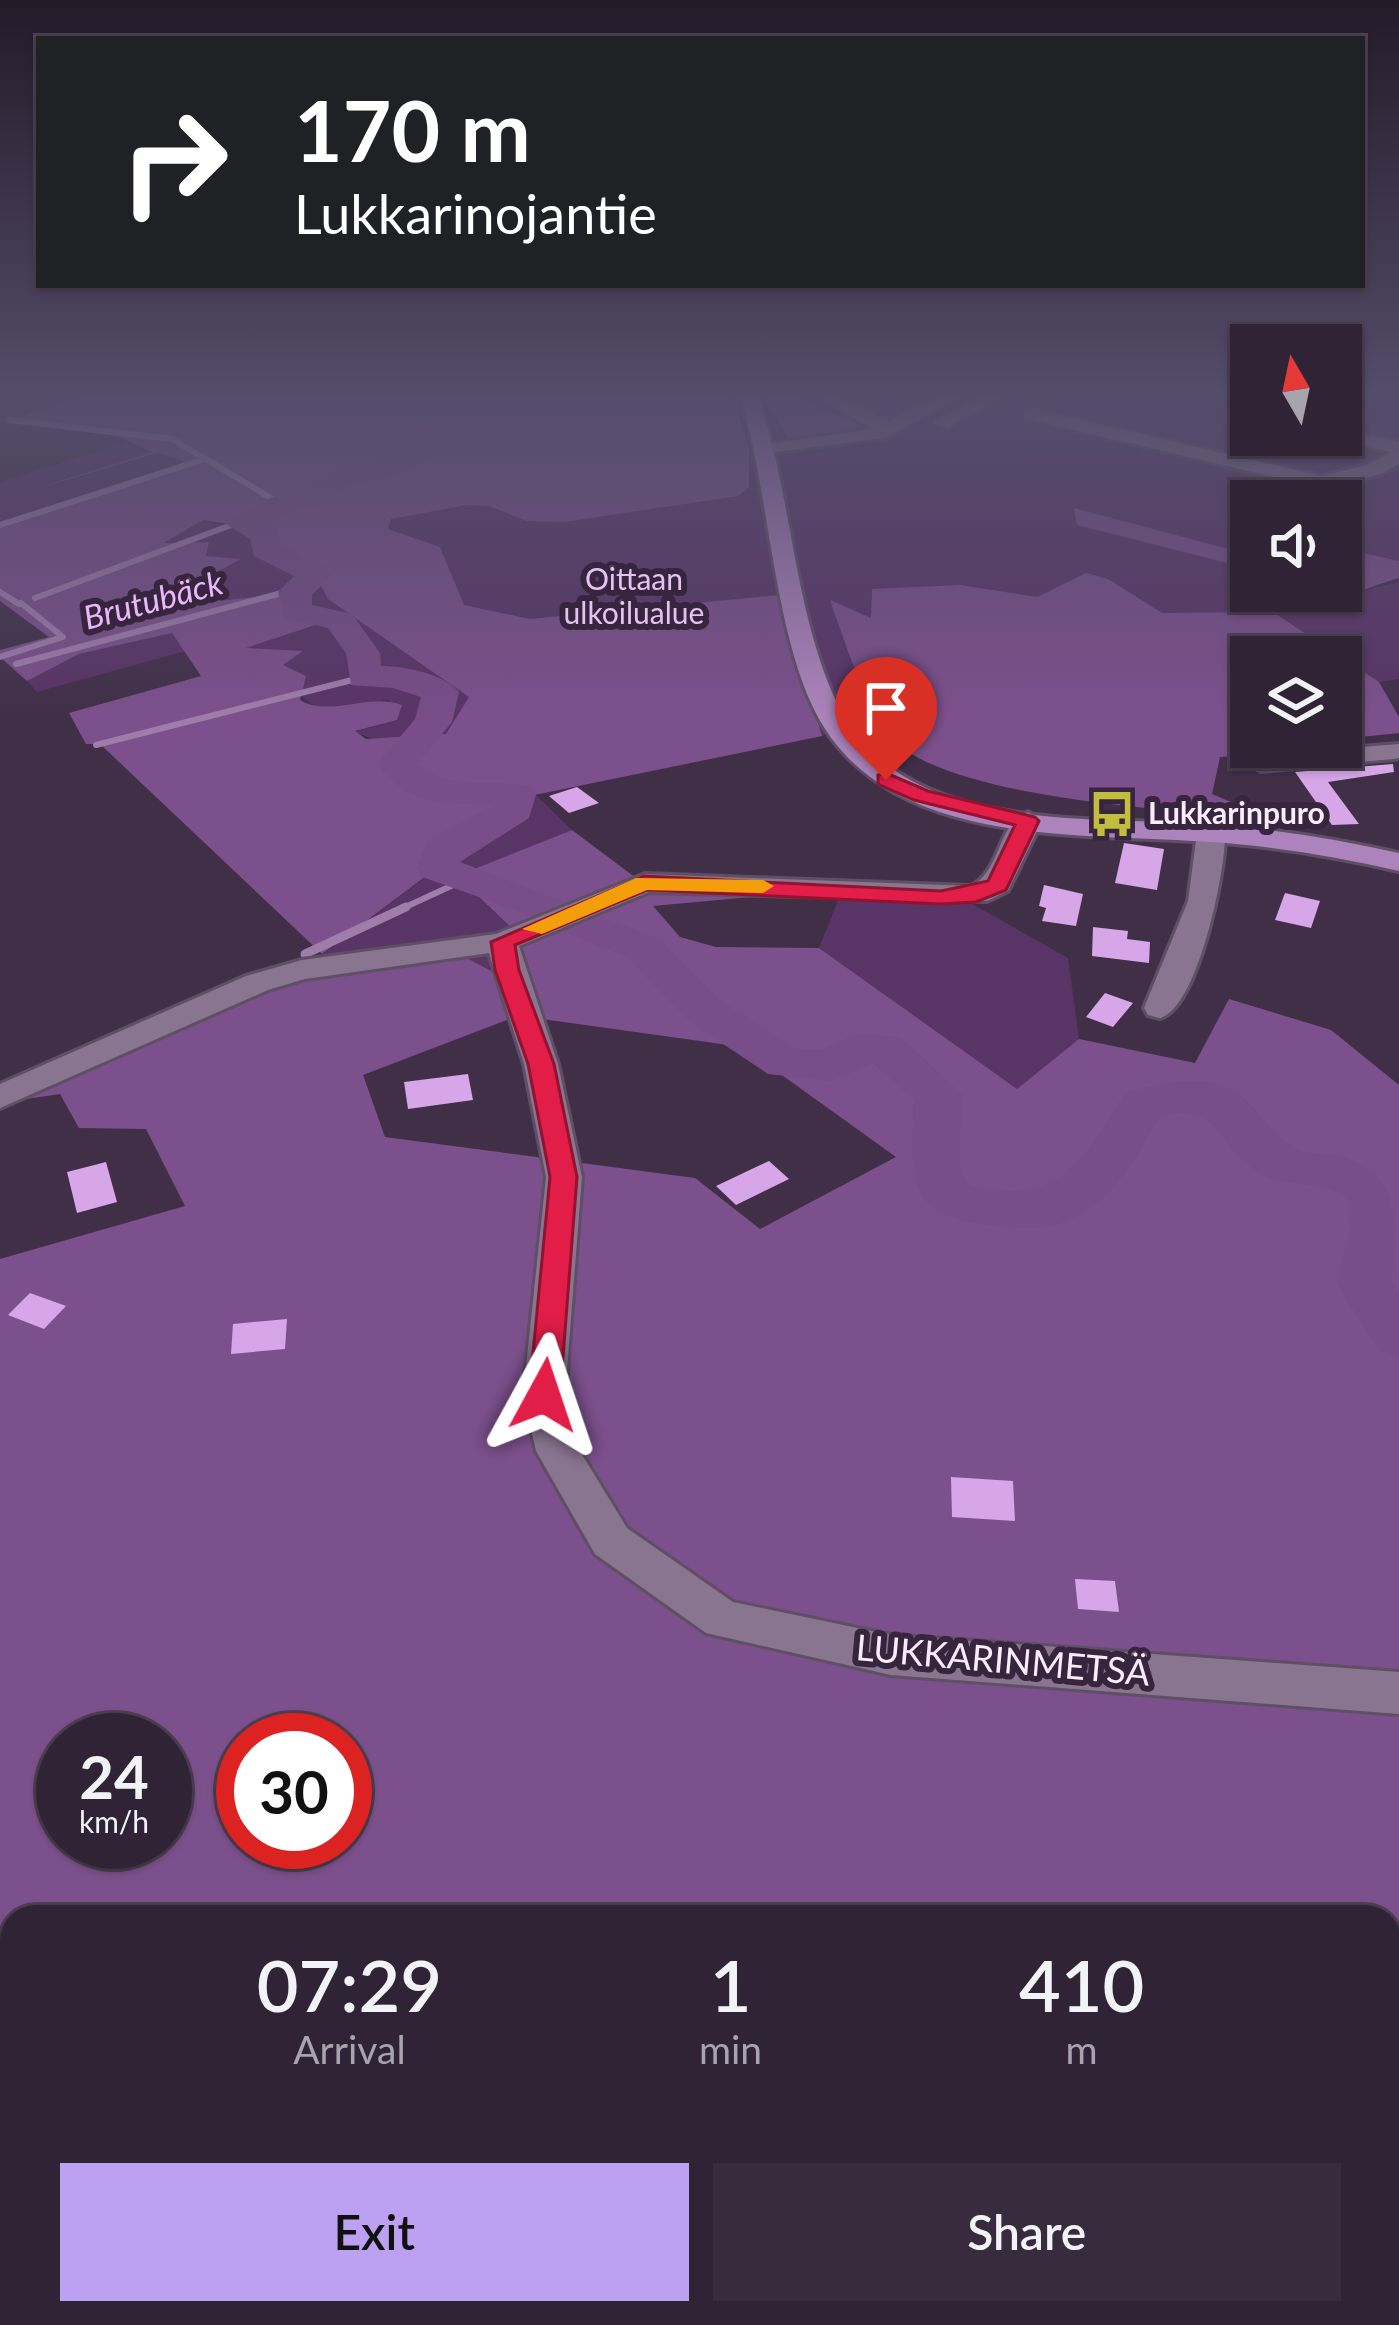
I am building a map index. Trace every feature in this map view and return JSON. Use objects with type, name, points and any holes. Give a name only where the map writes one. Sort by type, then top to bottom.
[{"type":"main road","points":[[779,502],[798,616],[838,734],[886,780],[921,796],[1028,821],[1211,833],[1341,848],[1399,862]]},
{"type":"street","points":[[1362,756],[1397,754]]},
{"type":"street","points":[[0,1097],[257,983],[302,970],[503,942],[644,883],[794,901],[976,895],[998,886],[1028,821]]},
{"type":"street","points":[[1160,1008],[1213,871],[1211,833]]},
{"type":"street","name":"LUKKARINMETSÄ","points":[[503,942],[507,970],[541,1064],[564,1177],[544,1395],[557,1451],[611,1541],[722,1619],[891,1655],[1399,1693]]},
{"type":"green space","points":[[0,502],[64,502],[0,522]]},
{"type":"green space","name":"Oittaan ulkoilualue","points":[[278,502],[1230,502],[1230,612],[1259,612],[851,720],[822,736],[536,795],[572,830],[457,877],[520,936],[535,1018],[302,970],[533,796],[354,732],[397,720],[389,700],[336,708],[313,704],[282,665],[301,652],[239,650],[323,623],[285,594],[197,603],[188,586],[238,559],[206,556],[208,543],[162,544],[203,520],[236,529]]},
{"type":"green space","points":[[1362,502],[1399,502],[1399,575],[1362,585]]},
{"type":"green space","points":[[1399,582],[1399,679],[1379,682],[1362,671],[1362,636],[1309,636],[1273,612],[1362,612],[1362,591]]},
{"type":"green space","points":[[171,632],[185,651],[37,692],[27,681],[79,654]]},
{"type":"green space","points":[[841,893],[967,901],[1068,958],[1079,1039],[1017,1090],[819,948]]},
{"type":"shaded area","points":[[63,502],[701,502],[564,522],[527,521],[489,506],[467,505],[391,519],[388,529],[440,547],[464,605],[530,619],[780,595],[822,736],[534,795],[322,954],[100,744],[86,744],[69,713],[201,676],[172,633],[79,654],[27,681],[0,657],[0,650],[49,637],[0,601],[0,522]],"holes":[[[203,520],[279,532],[263,540],[265,549],[313,571],[328,599],[469,697],[446,734],[366,739],[355,731],[397,720],[402,705],[376,701],[324,707],[300,700],[306,676],[283,665],[303,651],[246,648],[325,622],[285,594],[197,603],[189,586],[241,559],[206,556],[209,542],[164,543]]]},
{"type":"shaded area","points":[[1074,508],[1230,549],[1230,564],[1077,525]]},
{"type":"shaded area","points":[[1362,553],[1399,561],[1399,578],[1362,590]]},
{"type":"shaded area","points":[[1086,573],[1108,579],[1162,613],[1273,612],[1309,636],[1230,636],[1230,756],[1220,757],[1212,794],[1274,820],[1070,799],[962,775],[919,758],[881,726],[830,600],[871,618],[872,589],[960,585],[1037,597]]},
{"type":"shaded area","points":[[1362,671],[1379,682],[1399,717],[1399,733],[1362,737]]},
{"type":"shaded area","points":[[572,830],[636,878],[753,889],[751,897],[653,906],[680,937],[716,947],[819,948],[1017,1089],[1079,1039],[1195,1063],[1229,999],[1331,1030],[1399,1085],[1399,1905],[0,1905],[0,1259],[185,1206],[146,1129],[79,1128],[60,1094],[6,1102],[259,989],[358,964],[453,951],[501,976],[517,1016],[363,1075],[385,1137],[695,1178],[760,1229],[896,1157],[743,1047],[535,1018],[511,947],[519,935],[457,876]]},
{"type":"building","points":[[1393,764],[1394,772],[1328,782],[1359,824],[1332,825],[1295,772],[1362,768]]},
{"type":"building","points":[[577,787],[599,803],[569,813],[549,796]]},
{"type":"building","points":[[1124,843],[1164,849],[1157,890],[1115,883]]},
{"type":"building","points":[[1044,885],[1083,894],[1076,926],[1042,921],[1046,908],[1039,906]]},
{"type":"building","points":[[1285,893],[1320,901],[1311,928],[1275,920]]},
{"type":"building","points":[[1093,927],[1128,931],[1127,939],[1150,942],[1149,963],[1092,956]]},
{"type":"building","points":[[1105,993],[1133,1003],[1113,1027],[1086,1017]]},
{"type":"building","points":[[468,1074],[473,1100],[408,1109],[404,1082]]},
{"type":"building","points":[[769,1161],[789,1179],[736,1205],[716,1186]]},
{"type":"building","points":[[106,1162],[117,1202],[77,1213],[67,1172]]},
{"type":"building","points":[[30,1293],[66,1306],[44,1329],[8,1315]]},
{"type":"building","points":[[287,1319],[285,1349],[231,1354],[233,1324]]},
{"type":"building","points":[[951,1477],[1013,1481],[1015,1521],[952,1517]]},
{"type":"building","points":[[1075,1579],[1115,1581],[1119,1612],[1078,1609]]},
{"type":"waterway","points":[[0,525],[73,502]]},
{"type":"waterway","points":[[277,502],[281,504]]},
{"type":"waterway","points":[[293,502],[241,524],[266,535],[265,549],[316,575],[295,592],[296,611],[340,621],[363,653],[364,677],[397,677],[441,692],[433,722],[397,763],[405,776],[432,789],[516,795],[515,810],[444,849],[437,868],[560,912]]},
{"type":"waterway","name":"Brutubäck","points":[[35,598],[242,521]]},
{"type":"waterway","name":"Brutubäck","points":[[16,664],[304,587]]},
{"type":"waterway","points":[[0,592],[19,604]]},
{"type":"waterway","name":"Brutubäck","points":[[0,657],[63,637],[21,603]]},
{"type":"waterway","points":[[96,745],[364,677]]},
{"type":"waterway","points":[[399,910],[464,880]]},
{"type":"waterway","points":[[305,954],[406,907]]},
{"type":"waterway","points":[[579,923],[643,948],[706,1012],[785,1063],[831,1066],[857,1049],[884,1047],[939,1096],[936,1166],[943,1190],[963,1205],[1029,1211],[1055,1206],[1103,1169],[1142,1104],[1181,1095],[1218,1102],[1274,1159],[1293,1167],[1341,1174],[1370,1191],[1377,1218],[1363,1283],[1399,1335]]},
{"type":"slow traffic","points":[[534,929],[644,883],[763,886]]},
{"type":"place","name":"Lukkarinpuro","points":[[1112,814]]},
{"type":"route","points":[[544,1395],[564,1177],[541,1064],[507,970],[503,942],[644,883],[842,889],[941,898],[976,895],[998,886],[1028,821],[921,796],[886,780]]}]
